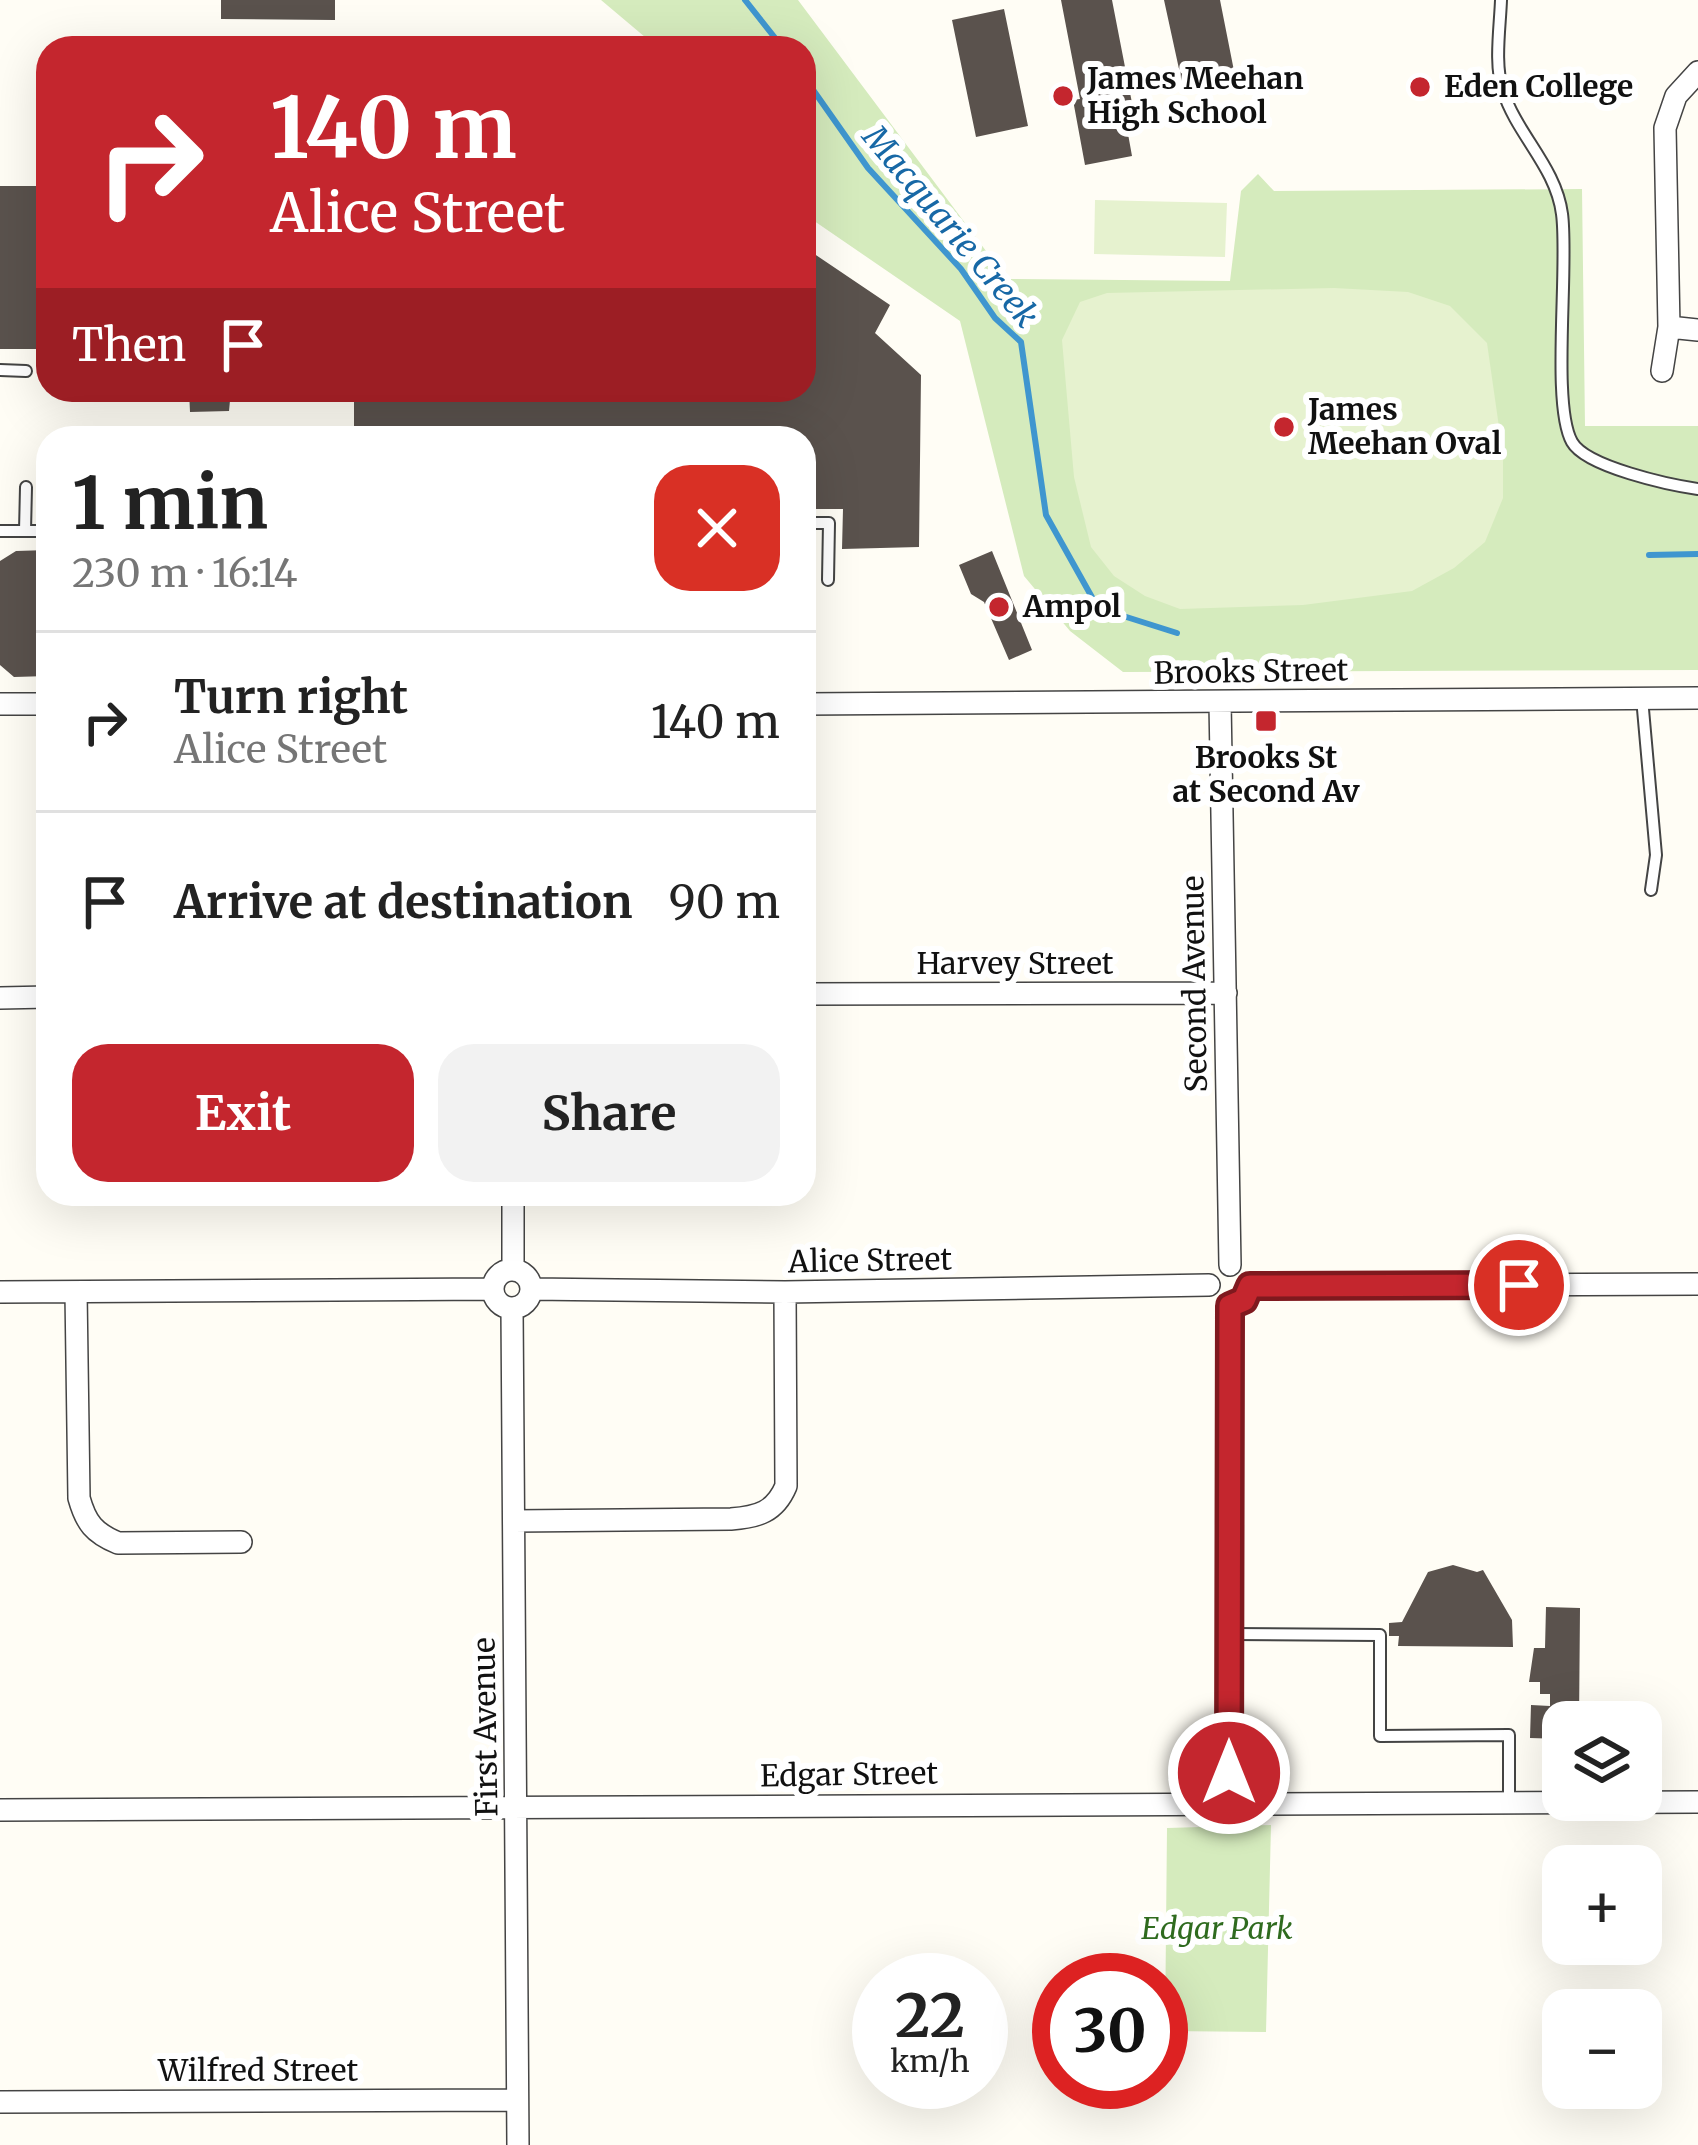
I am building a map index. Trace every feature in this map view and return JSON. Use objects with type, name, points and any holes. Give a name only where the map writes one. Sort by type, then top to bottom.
[{"type":"street","points":[[1662,371],[1669,327],[1665,128],[1676,96],[1698,72]]},
{"type":"street","points":[[1669,327],[1698,330]]},
{"type":"street","name":"Brooks Street","points":[[816,704],[1698,698]]},
{"type":"street","name":"Second Avenue","points":[[1220,702],[1230,1265]]},
{"type":"street","points":[[0,704],[36,704]]},
{"type":"street","name":"Harvey Street","points":[[816,994],[1226,993]]},
{"type":"street","points":[[0,998],[36,998]]},
{"type":"street","points":[[513,1206],[513,1270]]},
{"type":"street","points":[[1230,1265],[1244,1271],[1250,1286],[1244,1300],[1230,1306],[1215,1300],[1209,1286],[1215,1271],[1230,1265]]},
{"type":"street","points":[[513,1270],[526,1276],[531,1289],[526,1303],[512,1308],[499,1302],[494,1289],[499,1275],[513,1270]]},
{"type":"street","points":[[1250,1286],[1698,1284]]},
{"type":"street","name":"Alice Street","points":[[531,1289],[785,1292],[1209,1286]]},
{"type":"street","points":[[0,1292],[494,1289]]},
{"type":"street","points":[[76,1292],[79,1498],[85,1521],[101,1536],[118,1543],[241,1542]]},
{"type":"street","points":[[514,1521],[731,1519],[757,1516],[778,1504],[786,1486],[785,1292]]},
{"type":"street","points":[[1229,1802],[1230,1306]]},
{"type":"street","name":"First Avenue","points":[[512,1308],[518,2145]]},
{"type":"street","name":"Edgar Street","points":[[0,1810],[1698,1802]]},
{"type":"street","name":"Wilfred Street","points":[[0,2102],[516,2100]]},
{"type":"lane","points":[[1501,0],[1502,88],[1526,139],[1552,177],[1562,211],[1564,408],[1572,442],[1592,460],[1698,489]]},
{"type":"lane","points":[[0,370],[26,370]]},
{"type":"lane","points":[[26,487],[26,531]]},
{"type":"lane","points":[[816,523],[829,523],[828,580]]},
{"type":"lane","points":[[0,531],[36,531]]},
{"type":"lane","points":[[1642,698],[1656,854],[1652,890]]},
{"type":"lane","points":[[1229,1634],[1380,1634],[1380,1736],[1509,1735],[1509,1802]]},
{"type":"green space","points":[[601,0],[798,0],[1007,279],[1230,281],[1241,191],[1258,174],[1274,191],[1582,189],[1585,426],[1698,426],[1698,670],[1123,672],[1070,631],[1024,576],[960,321],[816,222],[816,36],[644,36]]},
{"type":"green space","points":[[1095,200],[1227,203],[1225,257],[1094,254]]},
{"type":"green space","name":"James Meehan Oval","points":[[1334,288],[1408,292],[1450,306],[1487,343],[1503,455],[1503,498],[1485,542],[1454,568],[1412,591],[1303,605],[1180,609],[1145,596],[1114,576],[1091,547],[1074,477],[1062,340],[1080,302],[1107,293]]},
{"type":"green space","name":"Edgar Park","points":[[1271,1825],[1266,2032],[1188,2031],[1188,1953],[1166,1953],[1167,1828]]},
{"type":"building","points":[[221,0],[335,0],[335,20],[221,19]]},
{"type":"building","points":[[1061,0],[1112,0],[1132,103],[1123,106],[1132,156],[1085,165],[1073,100],[1080,99]]},
{"type":"building","points":[[1164,0],[1220,0],[1236,81],[1184,92]]},
{"type":"building","points":[[1004,9],[1028,126],[976,137],[952,20]]},
{"type":"building","points":[[0,186],[36,186],[36,349],[0,349]]},
{"type":"building","points":[[816,255],[890,305],[875,333],[921,375],[919,547],[842,549],[843,509],[816,509],[816,426],[354,426],[354,402],[816,402]]},
{"type":"building","points":[[190,402],[230,402],[229,411],[190,412]]},
{"type":"building","points":[[36,550],[36,676],[14,677],[0,665],[0,561],[16,551]]},
{"type":"building","points":[[992,551],[1032,650],[1009,660],[984,602],[971,594],[959,565]]},
{"type":"building","points":[[1453,1565],[1483,1570],[1512,1620],[1513,1647],[1398,1646],[1399,1636],[1389,1636],[1389,1623],[1402,1622],[1428,1572]]},
{"type":"building","points":[[1546,1607],[1580,1608],[1579,1701],[1550,1701],[1550,1694],[1540,1694],[1540,1682],[1529,1682],[1534,1648],[1545,1648]]},
{"type":"building","points":[[1531,1705],[1542,1706],[1542,1738],[1530,1738]]},
{"type":"waterway","name":"Macquarie Creek","points":[[745,0],[774,36]]},
{"type":"waterway","name":"Macquarie Creek","points":[[816,94],[868,168],[961,269],[995,318],[1021,342],[1046,515],[1098,608],[1177,633]]},
{"type":"waterway","name":"Macquarie Creek","points":[[1649,555],[1698,554]]},
{"type":"place","name":"Eden College","points":[[1420,87]]},
{"type":"place","name":"James Meehan High School","points":[[1063,96]]},
{"type":"place","name":"James Meehan Oval","points":[[1284,427]]},
{"type":"place","name":"Ampol","points":[[999,607]]},
{"type":"place","name":"Brooks St at Second Av","points":[[1266,721]]},
{"type":"route","points":[[1229,1773],[1230,1306],[1244,1300],[1250,1286],[1519,1285]]}]
